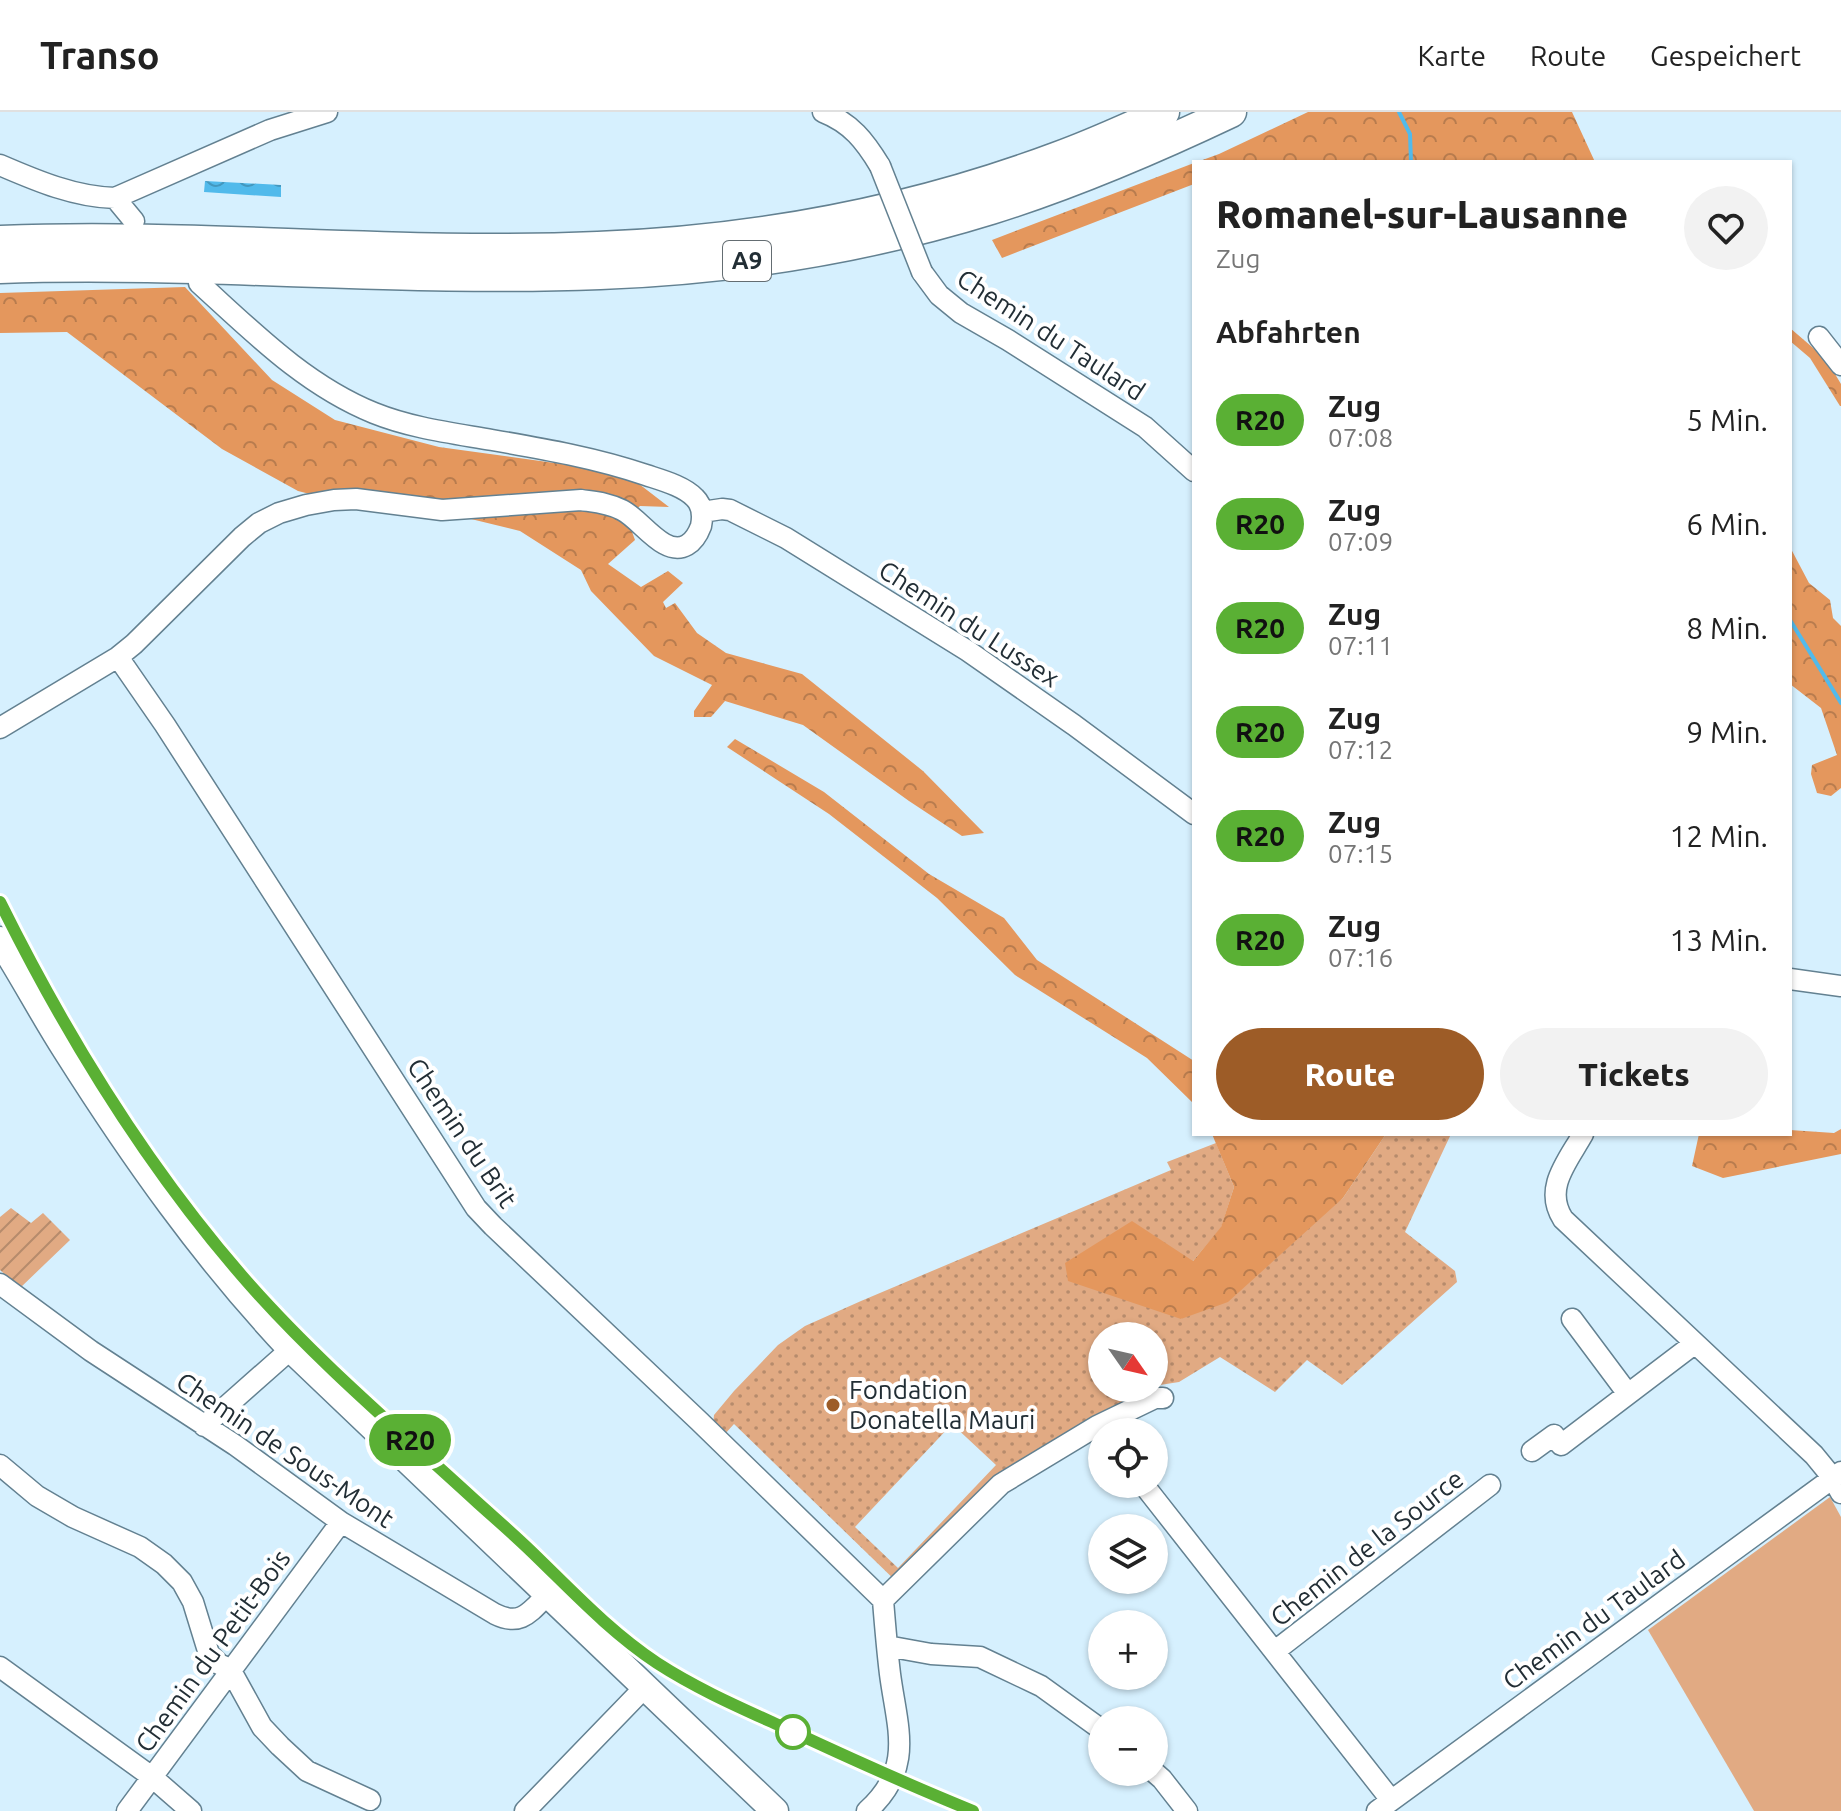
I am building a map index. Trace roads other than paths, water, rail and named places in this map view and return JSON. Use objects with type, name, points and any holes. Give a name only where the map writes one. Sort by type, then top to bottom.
[{"type":"highway","name":"A9","points":[[0,241],[149,240],[532,249],[716,238],[831,221],[944,194],[1058,157],[1164,112]]},
{"type":"highway","name":"A9","points":[[0,268],[161,267],[518,276],[639,272],[719,265],[837,247],[991,209],[1112,166],[1231,112]]},
{"type":"main road","points":[[0,940],[111,1120],[234,1286],[291,1349],[775,1811]]},
{"type":"street","points":[[0,165],[34,180],[93,197],[115,198],[270,130],[327,112]]},
{"type":"street","name":"Chemin du Taulard","points":[[823,112],[847,125],[862,138],[880,166],[922,272],[939,295],[961,313],[1145,427],[1192,469]]},
{"type":"street","points":[[115,198],[134,221]]},
{"type":"street","points":[[0,728],[118,657],[259,523],[306,505],[356,499],[442,510],[581,500],[624,511],[665,545],[677,548],[689,544],[700,530],[702,512],[699,503],[688,492],[655,478],[542,448],[426,428],[373,412],[336,395],[279,355],[199,283]]},
{"type":"street","points":[[1819,337],[1841,365]]},
{"type":"street","name":"Chemin du Lussex","points":[[702,512],[730,510],[813,555],[968,651],[1192,813]]},
{"type":"street","name":"Chemin du Brit","points":[[118,657],[476,1208],[883,1600]]},
{"type":"street","points":[[1792,979],[1841,986]]},
{"type":"street","points":[[1582,1136],[1556,1186],[1557,1209],[1575,1231],[1838,1480]]},
{"type":"street","name":"Chemin de Sous-Mont","points":[[2,1289],[235,1445],[341,1522],[501,1616],[513,1619],[523,1617],[548,1594]]},
{"type":"street","points":[[1572,1319],[1628,1394]]},
{"type":"street","points":[[1532,1451],[1554,1435],[1561,1445],[1694,1344]]},
{"type":"street","points":[[204,1426],[291,1349]]},
{"type":"street","points":[[1120,1418],[1148,1402]]},
{"type":"street","points":[[867,1811],[882,1796],[896,1770],[899,1755],[899,1728],[883,1600],[1001,1484],[1088,1436]]},
{"type":"street","points":[[0,1465],[37,1496],[73,1517],[140,1547],[164,1564],[182,1582],[193,1602],[209,1654],[230,1669],[258,1721],[307,1771],[370,1800]]},
{"type":"street","name":"Chemin du Taulard","points":[[1384,1805],[1838,1480]]},
{"type":"street","name":"Chemin de la Source","points":[[1275,1651],[1490,1485]]},
{"type":"street","name":"Chemin de la Source","points":[[1154,1498],[1275,1651],[1384,1805]]},
{"type":"street","name":"Chemin du Petit-Bois","points":[[127,1811],[341,1522]]},
{"type":"street","points":[[887,1646],[931,1654],[980,1657],[1041,1686],[1088,1720]]},
{"type":"street","points":[[0,1667],[152,1777],[191,1811]]},
{"type":"street","points":[[525,1811],[645,1687]]},
{"type":"street","points":[[1167,1786],[1187,1811]]},
{"type":"water","points":[[205,181],[281,185],[281,197],[204,192]]},
{"type":"waterway","points":[[1399,112],[1410,134],[1411,160]]},
{"type":"waterway","points":[[1792,623],[1841,703]]},
{"type":"railway","points":[[0,902],[54,1004],[94,1070],[180,1197],[250,1285],[364,1399],[600,1618],[642,1652],[672,1672],[735,1705],[972,1811]]},
{"type":"train","name":"R20","points":[[0,902],[29,960],[100,1081],[181,1199],[232,1264],[302,1340],[520,1540],[593,1612],[625,1640],[688,1682],[892,1778],[973,1811]]},
{"type":"place","name":"Fondation Donatella Mauri","points":[[833,1405]]}]
